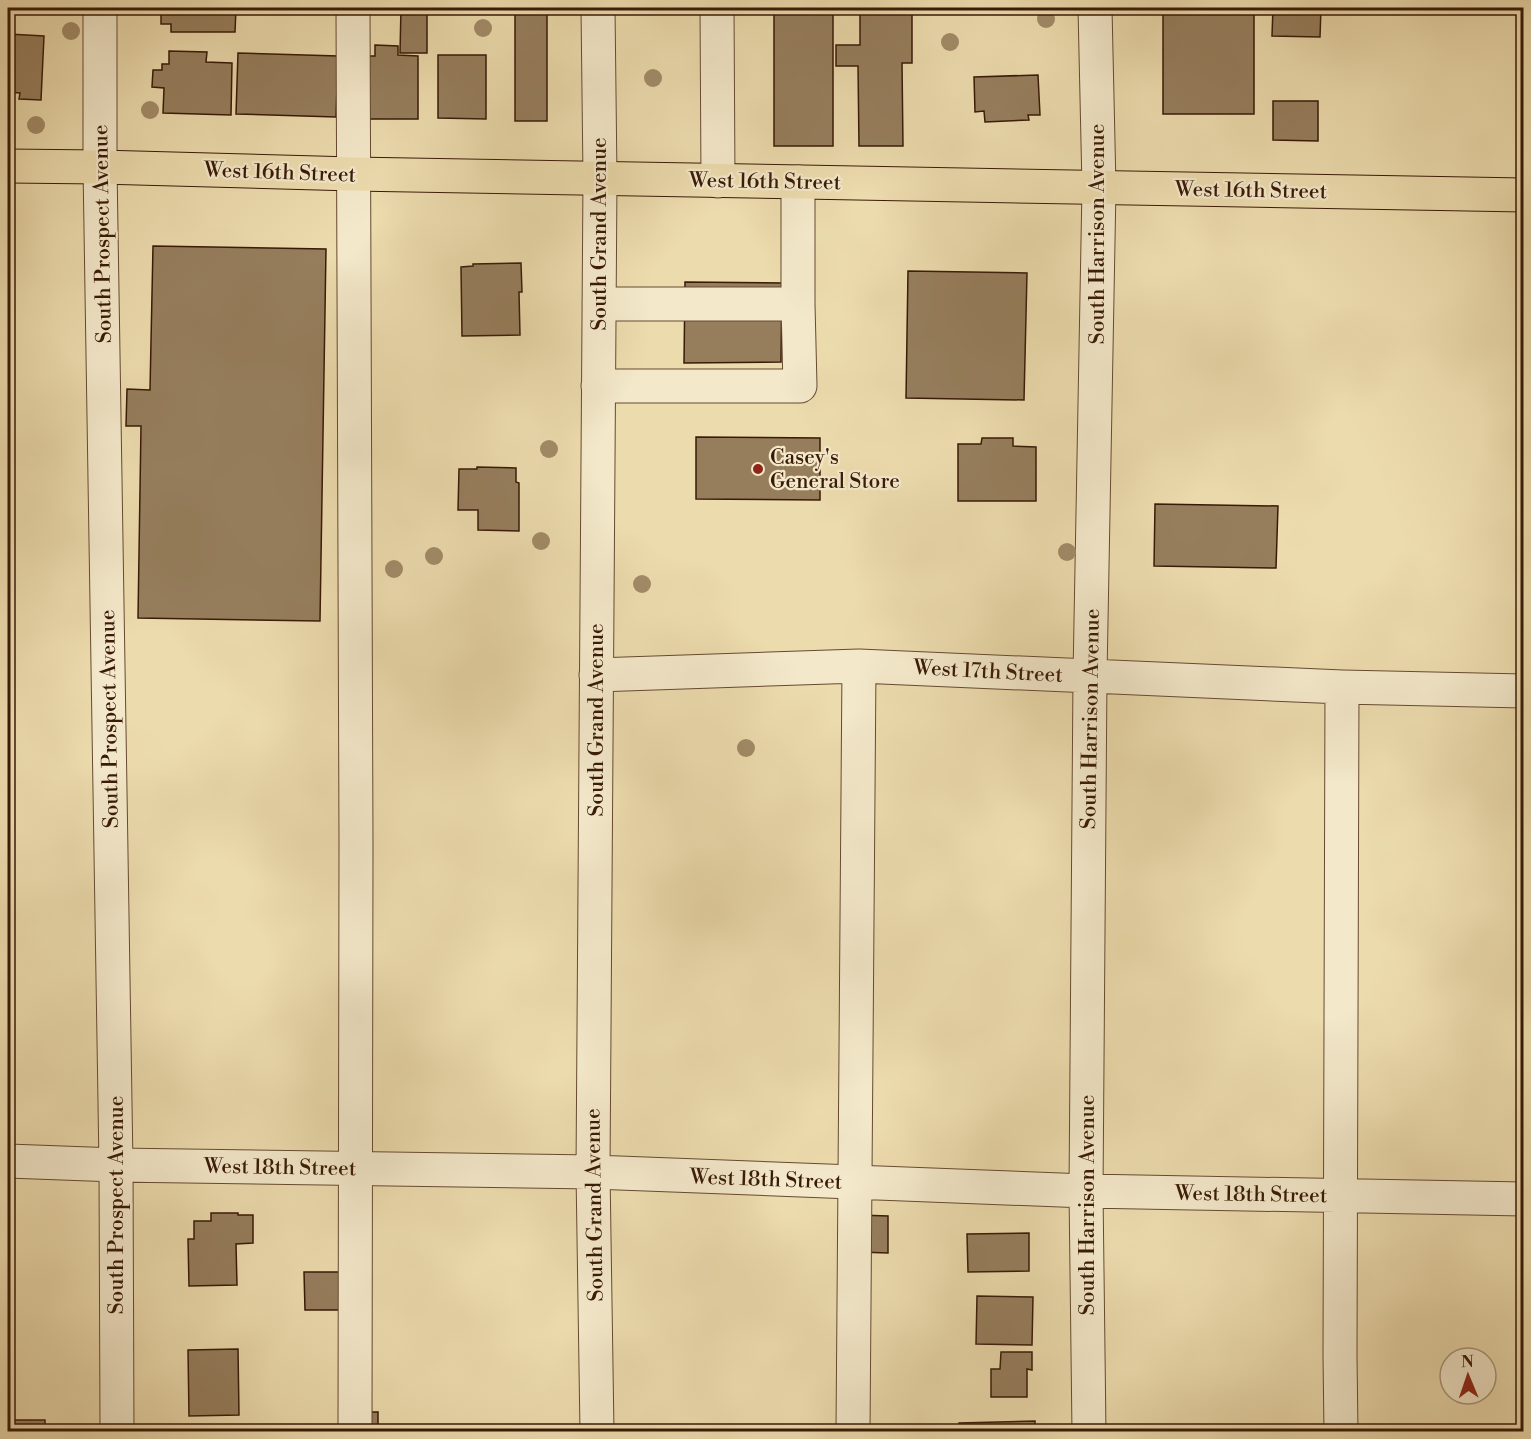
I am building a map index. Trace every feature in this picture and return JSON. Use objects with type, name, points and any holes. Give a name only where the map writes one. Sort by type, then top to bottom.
[{"type":"main road","name":"West 16th Street","points":[[8,166],[1524,195]]},
{"type":"street","name":"South Prospect Avenue","points":[[100,8],[100,167],[116,1164],[117,1431]]},
{"type":"street","points":[[353,8],[356,820],[355,1431]]},
{"type":"street","name":"South Grand Avenue","points":[[597,1431],[592,1172],[600,178],[598,8]]},
{"type":"street","points":[[717,8],[718,181]]},
{"type":"street","name":"South Harrison Avenue","points":[[1089,1431],[1086,1191],[1090,676],[1099,188],[1095,8]]},
{"type":"street","points":[[598,386],[800,386],[798,182]]},
{"type":"street","points":[[598,304],[798,304]]},
{"type":"street","points":[[853,1431],[859,666]]},
{"type":"street","name":"West 17th Street","points":[[596,675],[859,666],[1342,687],[1524,691]]},
{"type":"street","points":[[1341,1431],[1342,687]]},
{"type":"street","name":"West 18th Street","points":[[8,1161],[592,1172],[1086,1191],[1524,1199]]},
{"type":"building","points":[[161,8],[236,8],[235,32],[171,32],[171,24],[161,24]]},
{"type":"building","points":[[401,8],[427,9],[427,53],[400,53]]},
{"type":"building","points":[[515,8],[547,8],[547,121],[515,121]]},
{"type":"building","points":[[774,8],[833,8],[833,146],[774,146]]},
{"type":"building","points":[[860,8],[912,8],[912,63],[902,63],[903,146],[859,146],[858,66],[836,66],[836,45],[860,45]]},
{"type":"building","points":[[1163,8],[1254,8],[1254,114],[1163,114]]},
{"type":"building","points":[[1273,8],[1321,8],[1320,37],[1272,36]]},
{"type":"building","points":[[8,34],[44,36],[41,100],[19,99],[20,93],[8,92]]},
{"type":"building","points":[[375,45],[398,46],[398,55],[418,56],[418,119],[367,119],[368,56],[375,56]]},
{"type":"building","points":[[169,51],[207,52],[206,62],[232,63],[231,115],[163,113],[164,88],[152,87],[153,70],[162,70],[162,64],[169,64]]},
{"type":"building","points":[[238,53],[338,56],[336,117],[236,114]]},
{"type":"building","points":[[438,55],[486,55],[486,119],[438,118]]},
{"type":"building","points":[[1038,75],[1040,115],[1028,115],[1029,120],[985,122],[984,111],[975,112],[974,77]]},
{"type":"building","points":[[1273,101],[1318,101],[1318,141],[1273,140]]},
{"type":"building","points":[[153,246],[326,249],[320,621],[138,618],[141,426],[126,426],[127,389],[150,390]]},
{"type":"building","points":[[521,263],[520,335],[462,336],[461,267],[473,266],[473,264]]},
{"type":"building","points":[[908,271],[1027,273],[1024,400],[906,398]]},
{"type":"building","points":[[685,282],[782,283],[781,362],[684,363]]},
{"type":"building","name":"Casey's General Store","points":[[696,437],[820,438],[820,500],[696,499]]},
{"type":"building","points":[[982,438],[1013,438],[1013,446],[1036,447],[1036,501],[958,501],[958,444],[981,444]]},
{"type":"building","points":[[477,467],[516,468],[516,482],[519,483],[519,531],[478,530],[478,510],[458,510],[459,469],[477,469]]},
{"type":"building","points":[[1155,504],[1278,506],[1276,568],[1154,566]]},
{"type":"building","points":[[211,1213],[253,1215],[253,1243],[236,1244],[237,1285],[189,1286],[188,1239],[194,1239],[194,1221],[211,1221]]},
{"type":"building","points":[[858,1215],[888,1216],[888,1253],[858,1252]]},
{"type":"building","points":[[1029,1233],[1029,1271],[968,1272],[967,1234]]},
{"type":"building","points":[[304,1272],[344,1272],[345,1310],[305,1310]]},
{"type":"building","points":[[977,1296],[1033,1297],[1032,1345],[976,1344]]},
{"type":"building","points":[[238,1349],[239,1415],[189,1416],[188,1350]]},
{"type":"building","points":[[1001,1352],[1032,1352],[1032,1370],[1027,1369],[1027,1397],[991,1397],[991,1369],[1000,1369]]},
{"type":"building","points":[[364,1412],[378,1412],[378,1432],[364,1432]]},
{"type":"building","points":[[8,1420],[45,1420],[45,1432],[8,1432]]},
{"type":"building","points":[[1035,1421],[1035,1429],[1043,1429],[1043,1432],[959,1432],[959,1423]]},
{"type":"place","name":"Casey's General Store","points":[[758,469]]}]
